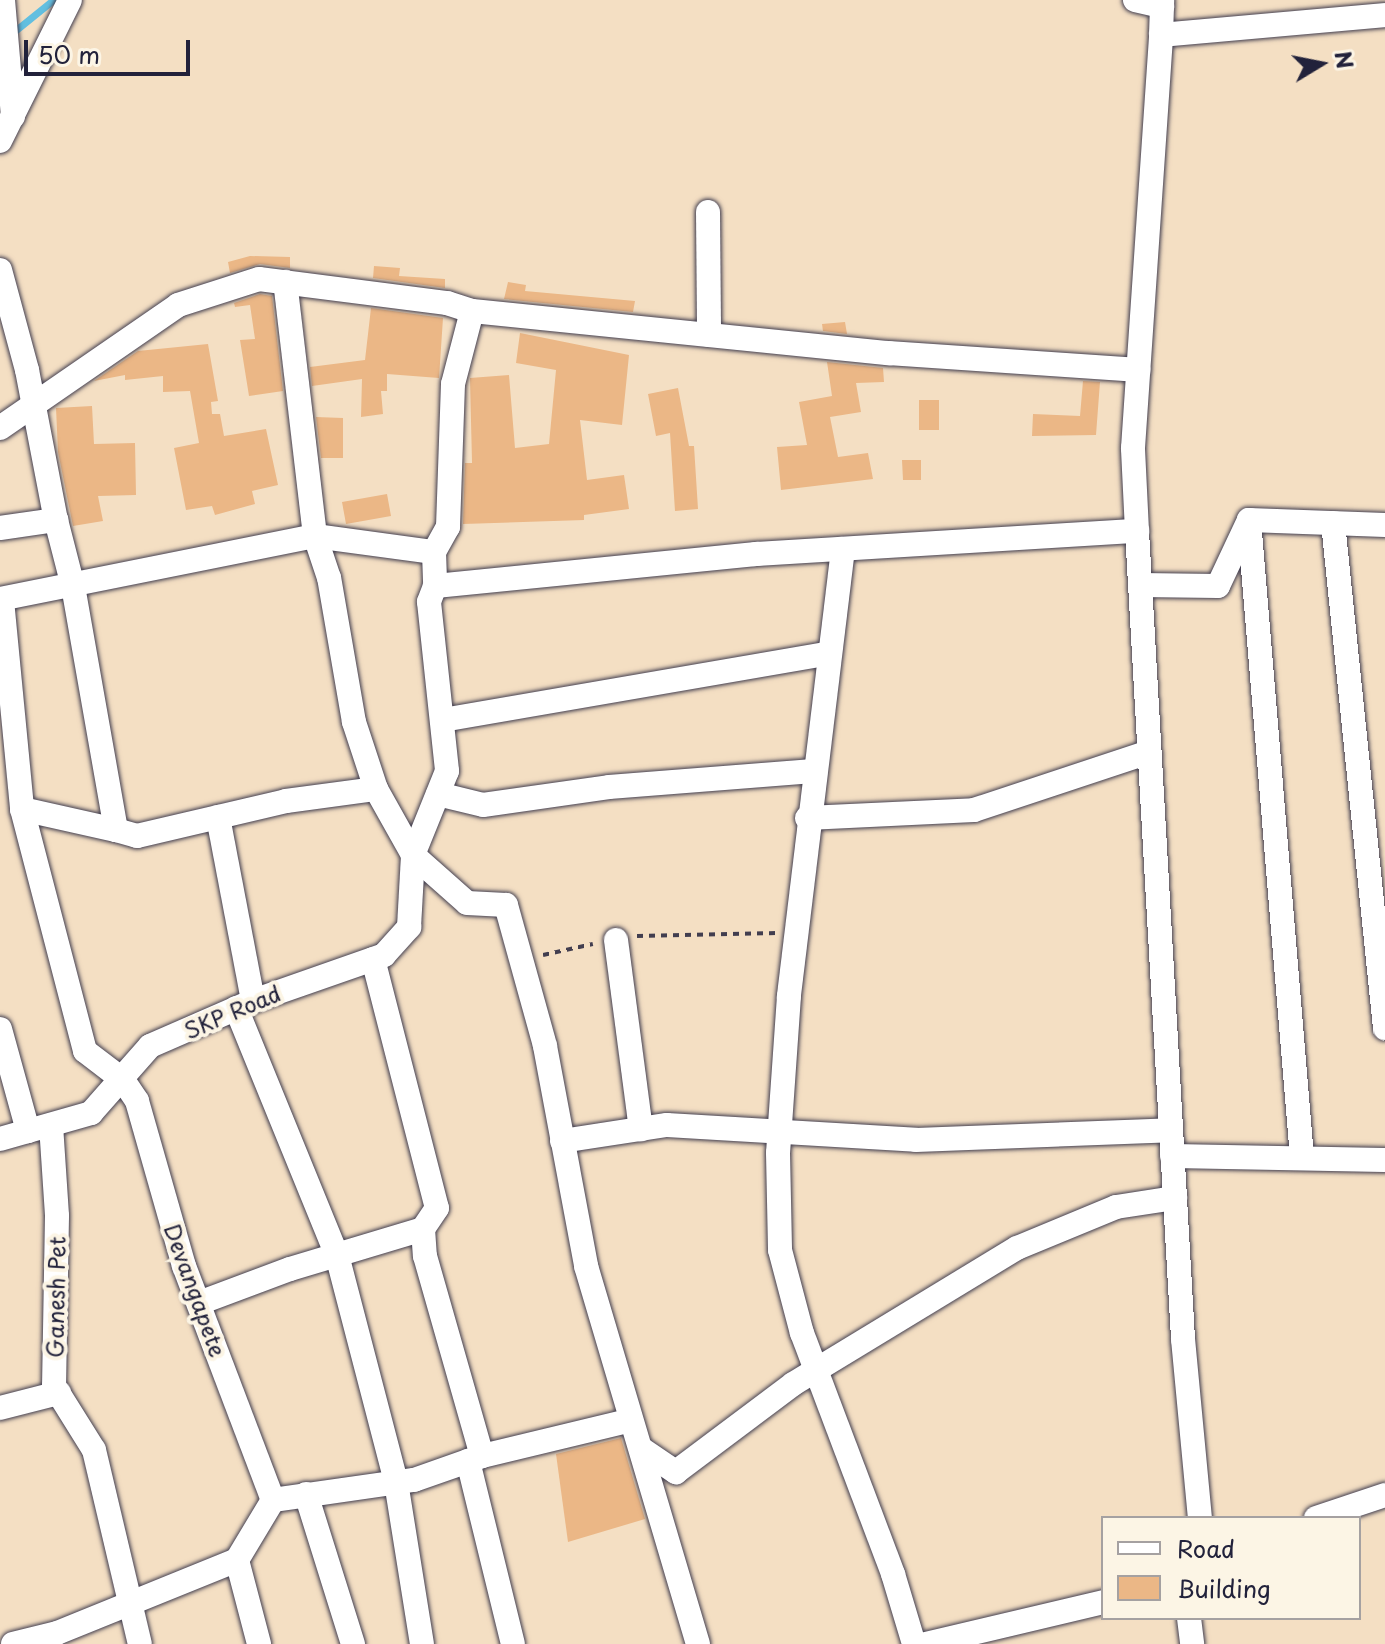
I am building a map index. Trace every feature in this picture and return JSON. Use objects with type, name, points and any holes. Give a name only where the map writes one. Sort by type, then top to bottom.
[{"type":"street","points":[[3,0],[13,117]]},
{"type":"street","points":[[0,141],[70,0]]},
{"type":"street","points":[[1135,0],[1162,3],[1133,448],[1172,1156],[1200,1516]]},
{"type":"street","points":[[1161,35],[1385,15]]},
{"type":"street","points":[[708,212],[709,335]]},
{"type":"street","points":[[0,270],[35,404],[56,520],[73,586],[116,830]]},
{"type":"street","points":[[0,428],[178,305],[259,279],[447,303],[472,311],[709,335],[1138,370]]},
{"type":"street","points":[[8,1641],[57,1633],[237,1560],[273,1500],[396,1482],[635,1417],[586,1266],[562,1141],[522,961],[506,905],[467,903],[413,855],[376,789],[354,722],[329,578],[315,536],[285,282]]},
{"type":"street","points":[[413,855],[447,771],[429,602],[435,586],[434,552],[448,527],[453,384],[472,311]]},
{"type":"street","points":[[0,528],[56,520]]},
{"type":"street","points":[[1140,585],[1218,586],[1249,520]]},
{"type":"street","points":[[1249,520],[1385,525]]},
{"type":"street","points":[[1249,520],[1302,1158]]},
{"type":"street","points":[[1333,523],[1373,801],[1385,1028]]},
{"type":"street","points":[[435,586],[843,549],[1137,531]]},
{"type":"street","points":[[123,1080],[85,1051],[22,809],[1,600],[315,536],[434,552]]},
{"type":"street","points":[[843,549],[807,818],[795,936],[779,1132],[780,1250],[815,1369],[893,1574],[914,1644]]},
{"type":"street","points":[[443,720],[829,653]]},
{"type":"street","points":[[807,818],[974,810],[1149,752]]},
{"type":"street","points":[[438,794],[483,805],[609,787],[813,771]]},
{"type":"street","points":[[22,809],[137,836],[286,801],[376,789]]},
{"type":"street","points":[[218,817],[245,1004],[337,1255],[396,1482],[422,1644]]},
{"type":"street","name":"SKP Road","points":[[0,1139],[91,1113],[150,1046],[245,1004],[384,955],[409,927],[413,855]]},
{"type":"street","points":[[616,940],[641,1129]]},
{"type":"street","points":[[373,959],[437,1208],[423,1229],[425,1256],[475,1459],[513,1644]]},
{"type":"street","name":"Ganesh Pet","points":[[0,1029],[40,1128],[57,1216],[51,1337],[59,1393],[94,1450],[140,1644]]},
{"type":"street","name":"Devangapete","points":[[123,1080],[137,1101],[199,1303],[273,1500]]},
{"type":"street","points":[[562,1141],[641,1129],[779,1132],[916,1140],[1171,1130]]},
{"type":"street","points":[[1172,1156],[1385,1160]]},
{"type":"street","points":[[643,1450],[676,1472],[815,1369],[1017,1248],[1116,1207],[1175,1198]]},
{"type":"street","points":[[199,1303],[423,1229]]},
{"type":"street","points":[[0,1408],[59,1393]]},
{"type":"street","points":[[628,1421],[643,1450],[698,1644]]},
{"type":"street","points":[[306,1494],[353,1644]]},
{"type":"street","points":[[1322,1516],[1385,1495]]},
{"type":"street","points":[[237,1560],[259,1644]]},
{"type":"street","points":[[926,1644],[982,1638],[1101,1603]]},
{"type":"street","points":[[1189,1620],[1192,1644]]},
{"type":"path","points":[[522,961],[645,934],[795,936]]},
{"type":"building","points":[[250,256],[290,257],[290,268],[260,264],[230,273],[228,262]]},
{"type":"building","points":[[374,266],[400,268],[399,276],[445,279],[445,288],[373,278]]},
{"type":"building","points":[[508,282],[526,285],[525,291],[635,301],[633,312],[504,299]]},
{"type":"building","points":[[260,294],[272,296],[283,391],[249,396],[240,340],[255,339],[250,305],[235,307],[234,303]]},
{"type":"building","points":[[371,308],[443,318],[439,378],[387,374],[387,391],[381,391],[383,414],[361,417],[362,379],[312,386],[310,367],[365,360]]},
{"type":"building","points":[[845,322],[847,334],[823,331],[822,324]]},
{"type":"building","points":[[520,333],[629,355],[622,425],[580,420],[587,480],[624,475],[629,509],[584,515],[584,520],[463,524],[465,463],[472,463],[470,378],[509,375],[515,448],[549,444],[556,370],[516,363]]},
{"type":"building","points":[[208,344],[218,401],[211,402],[212,414],[220,414],[224,436],[266,429],[278,485],[252,491],[255,504],[215,515],[212,506],[186,510],[174,448],[199,443],[190,391],[163,392],[163,376],[125,380],[125,375],[94,381],[138,351]]},
{"type":"building","points":[[827,362],[883,368],[884,382],[856,383],[861,412],[830,417],[838,457],[868,453],[873,479],[781,490],[777,447],[807,445],[799,402],[832,396]]},
{"type":"building","points":[[1083,381],[1100,382],[1096,435],[1032,436],[1033,414],[1080,416]]},
{"type":"building","points":[[678,388],[689,446],[694,446],[698,509],[675,511],[670,433],[656,436],[648,394]]},
{"type":"building","points":[[919,400],[939,400],[939,430],[919,430]]},
{"type":"building","points":[[92,406],[94,444],[135,443],[136,495],[98,496],[103,521],[73,526],[58,452],[56,408]]},
{"type":"building","points":[[316,417],[343,418],[343,458],[321,458]]},
{"type":"building","points":[[902,460],[921,460],[921,480],[903,480]]},
{"type":"building","points":[[387,494],[391,516],[346,524],[342,502]]},
{"type":"building","points":[[621,1438],[645,1519],[568,1542],[556,1454]]},
{"type":"waterway","points":[[11,34],[53,0]]}]
